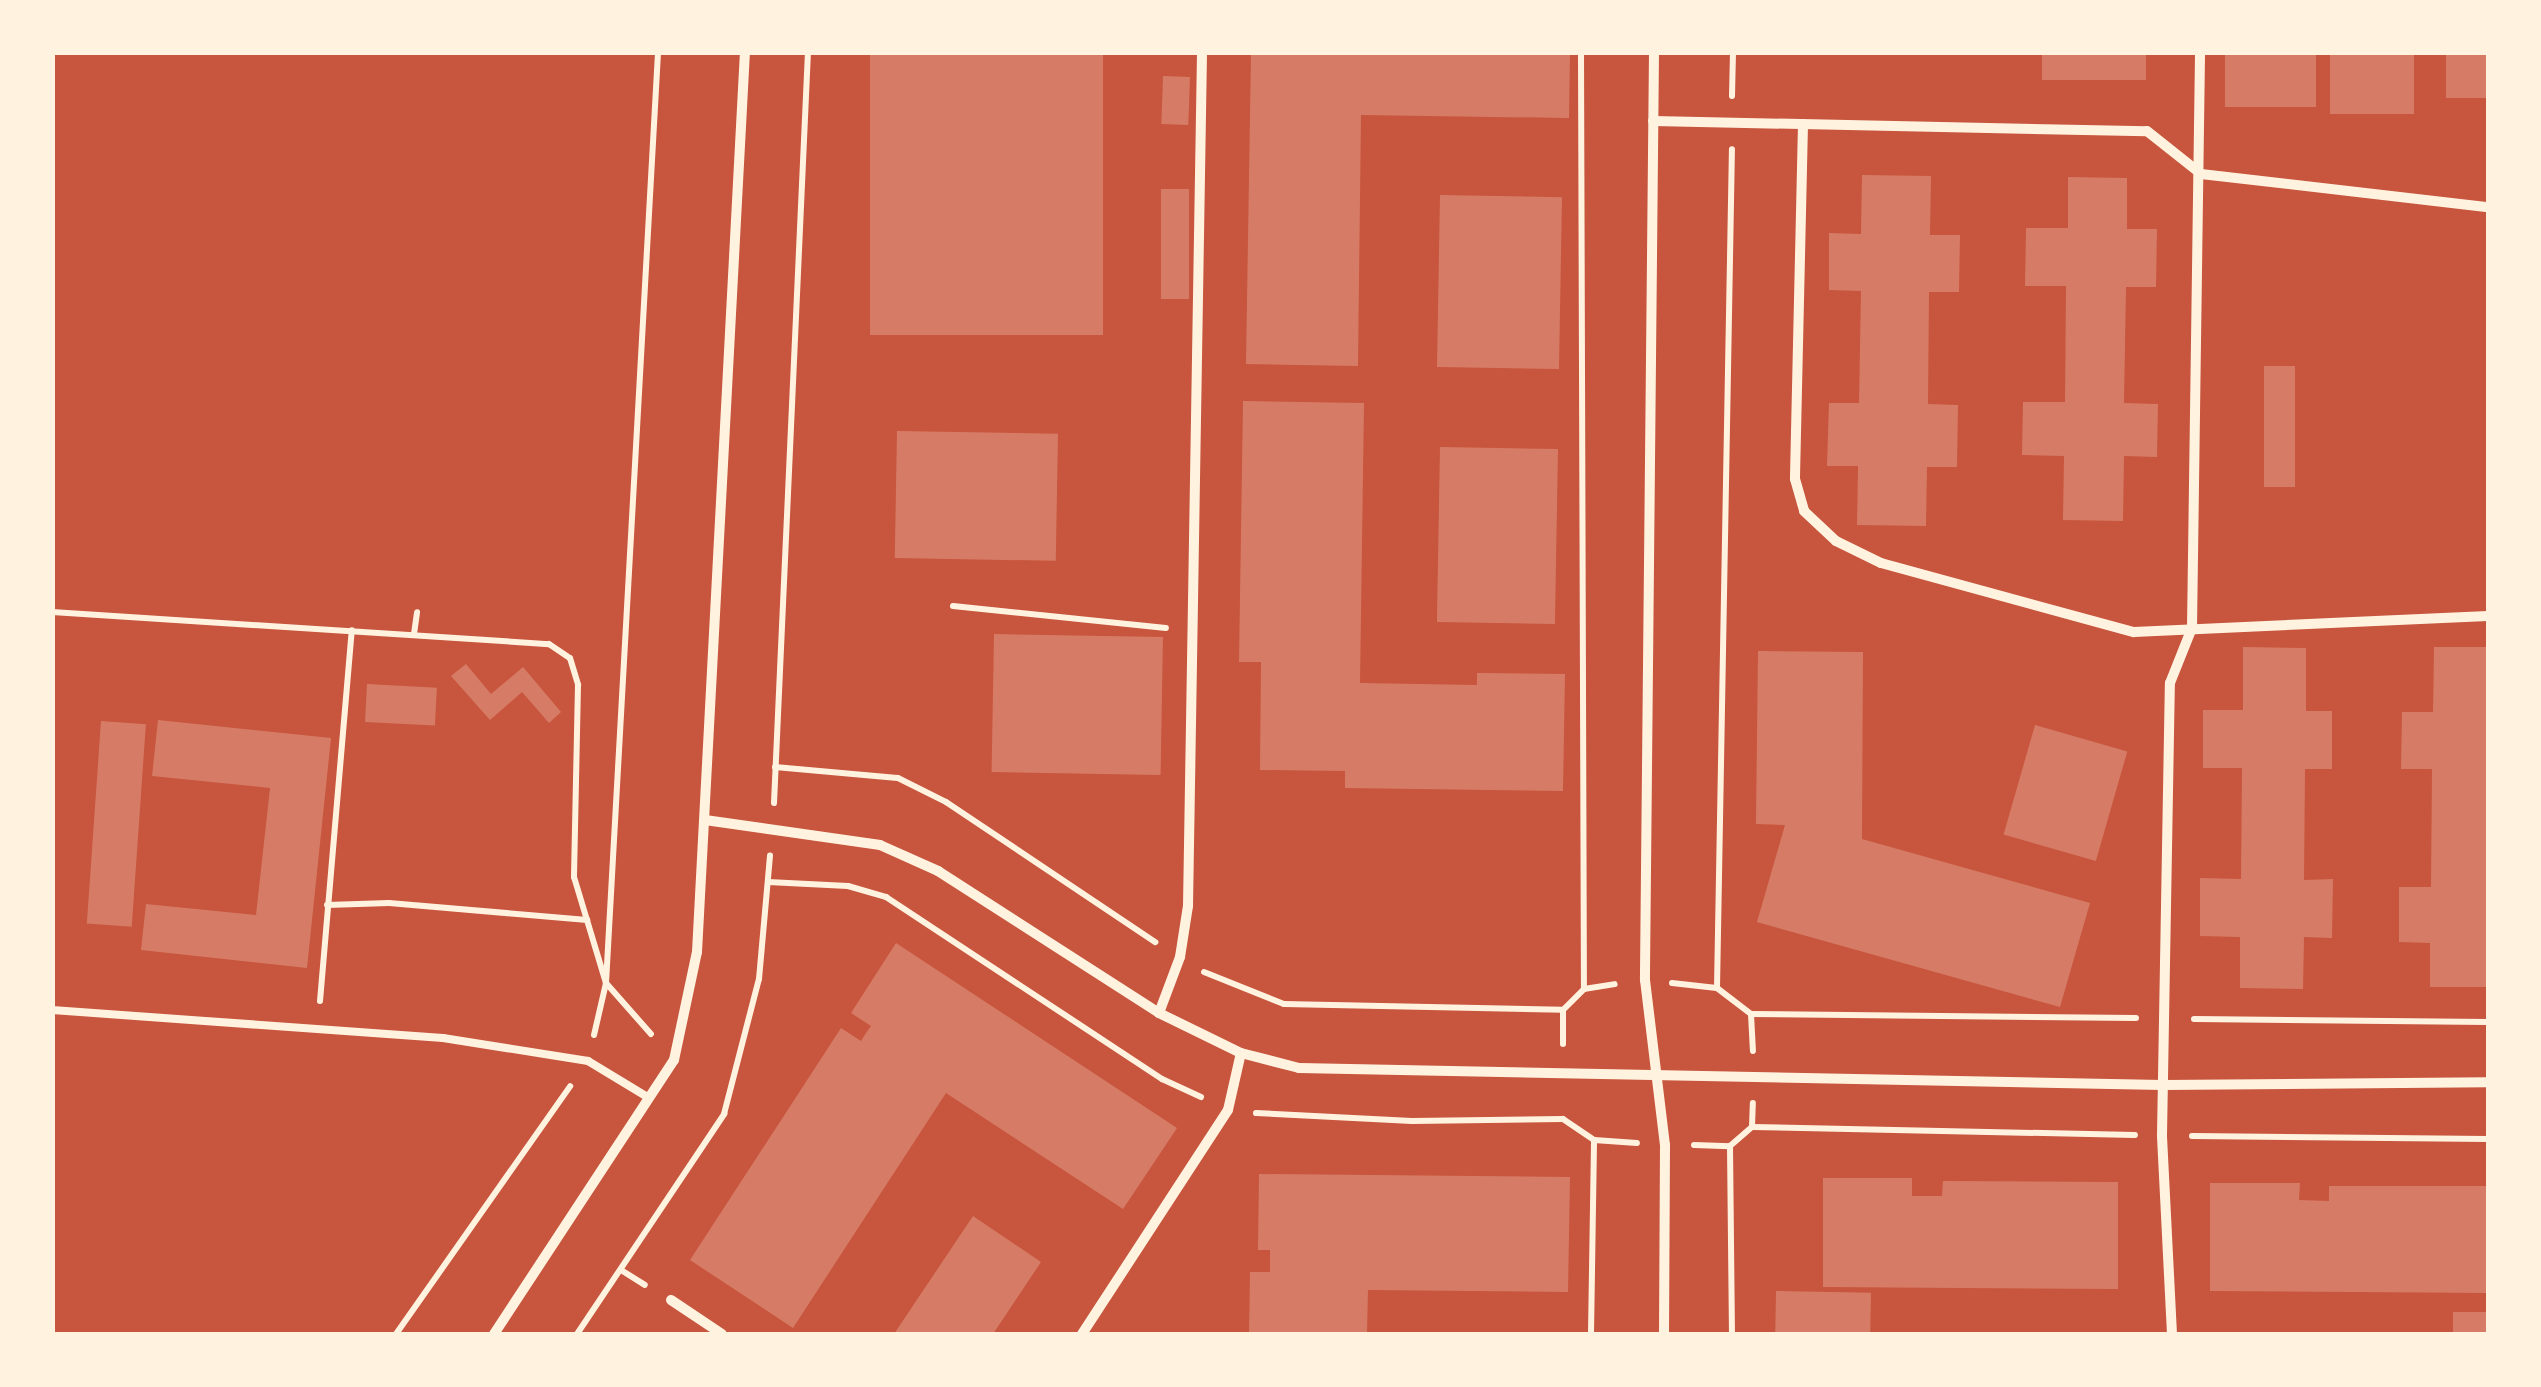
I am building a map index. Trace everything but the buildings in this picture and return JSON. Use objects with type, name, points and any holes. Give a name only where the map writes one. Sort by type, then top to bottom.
[{"type":"street","points":[[494,1334],[674,1060],[697,952],[745,52]]},
{"type":"street","points":[[1159,1013],[1180,958],[1188,906],[1202,52]]},
{"type":"street","points":[[1654,52],[1645,980],[1666,1145],[1664,1334]]},
{"type":"street","points":[[2172,1334],[2163,1085],[2170,683],[2192,628],[2202,174],[2200,52]]},
{"type":"street","points":[[1653,122],[2147,131],[2202,174],[2488,207]]},
{"type":"street","points":[[1802,124],[1795,479],[1804,511],[1836,541],[1881,563],[2134,632],[2488,616]]},
{"type":"street","points":[[705,820],[773,826],[880,845],[938,871],[1159,1013],[1241,1053],[1298,1068],[2163,1085],[2488,1082]]},
{"type":"street","points":[[1082,1334],[1228,1110],[1241,1053]]},
{"type":"street","points":[[671,1300],[722,1334]]},
{"type":"lane","points":[[52,1010],[443,1038],[588,1061],[649,1098]]},
{"type":"path","points":[[396,1334],[588,1061],[606,982],[658,52]]},
{"type":"path","points":[[578,1334],[724,1114],[759,979],[773,826],[808,52]]},
{"type":"path","points":[[1581,52],[1584,988]]},
{"type":"path","points":[[1716,988],[1733,52]]},
{"type":"path","points":[[953,606],[1192,631]]},
{"type":"path","points":[[52,612],[548,644],[570,658],[578,684],[570,851],[606,982],[674,1060]]},
{"type":"path","points":[[414,634],[417,612]]},
{"type":"path","points":[[318,1027],[352,630]]},
{"type":"path","points":[[327,905],[389,903],[588,920]]},
{"type":"path","points":[[1591,1334],[1594,1140]]},
{"type":"path","points":[[1730,1146],[1732,1334]]}]
